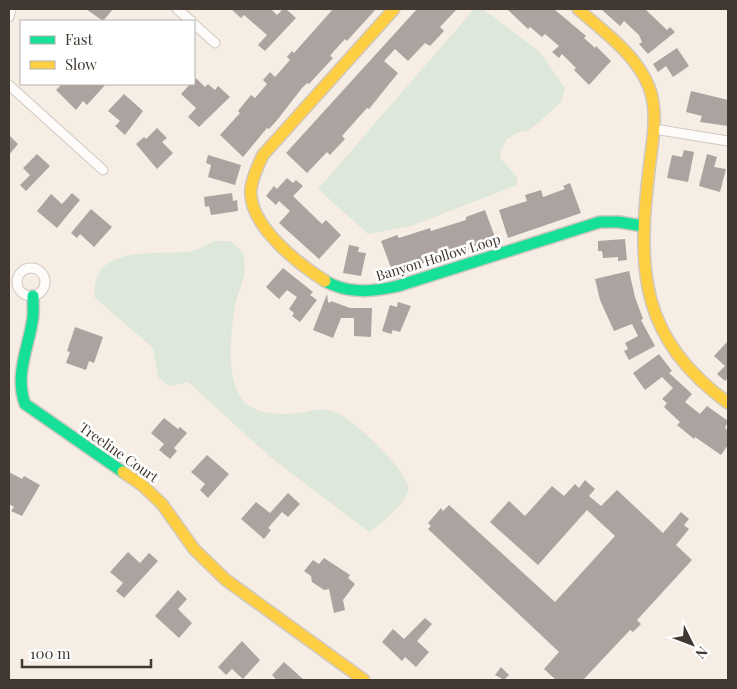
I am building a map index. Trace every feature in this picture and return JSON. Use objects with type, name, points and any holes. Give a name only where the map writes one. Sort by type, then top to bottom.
[{"type":"street","points":[[9,17],[11,9]]},
{"type":"street","points":[[177,9],[190,20]]},
{"type":"street","name":"Banyon Hollow Loop","points":[[394,9],[263,155],[252,178],[250,190],[253,208],[260,224],[309,270],[328,282],[348,290],[373,292],[398,286],[600,222],[619,222],[643,226]]},
{"type":"street","points":[[578,9],[624,50],[648,86],[653,100],[654,129],[643,226],[646,284],[663,332],[680,358],[708,388],[728,404]]},
{"type":"street","points":[[195,25],[215,43]]},
{"type":"street","points":[[9,85],[104,170]]},
{"type":"street","points":[[654,129],[728,141]]},
{"type":"street","name":"Treeline Court","points":[[33,296],[33,321],[19,382],[20,394],[25,404],[142,484],[162,504],[194,549],[226,580],[364,680]]},
{"type":"green space","points":[[474,9],[483,9],[540,52],[565,88],[561,102],[528,131],[518,132],[506,140],[500,153],[501,159],[517,177],[517,185],[411,226],[368,234],[318,189]]},
{"type":"green space","points":[[215,241],[230,241],[241,250],[244,258],[245,271],[235,306],[231,357],[235,384],[247,404],[252,408],[271,413],[298,413],[323,409],[341,415],[377,445],[406,481],[409,490],[402,503],[392,514],[369,532],[269,456],[188,382],[172,386],[166,384],[158,377],[153,348],[95,298],[96,281],[102,268],[113,261],[126,256],[190,251]]},
{"type":"building","points":[[86,9],[113,9],[104,20]]},
{"type":"building","points":[[231,9],[271,9],[277,15],[283,9],[286,9],[296,18],[265,51],[258,45],[267,35],[244,15],[241,18]]},
{"type":"building","points":[[333,9],[376,9],[347,41],[345,39],[334,51],[330,56],[333,58],[309,84],[307,83],[302,88],[278,119],[269,129],[267,128],[243,157],[220,135],[240,113],[238,111],[251,95],[255,98],[267,84],[263,80],[270,72],[275,77],[290,60],[287,57],[292,51],[294,53]]},
{"type":"building","points":[[417,9],[457,9],[440,27],[444,31],[430,46],[425,43],[408,61],[395,49],[384,61],[398,73],[369,109],[367,108],[342,136],[345,139],[330,155],[327,152],[307,173],[286,153]]},
{"type":"building","points":[[507,9],[554,9],[586,36],[584,38],[595,48],[596,46],[611,61],[589,85],[562,54],[559,58],[552,52],[559,46],[545,34],[542,37],[530,27],[528,29]]},
{"type":"building","points":[[601,9],[645,9],[667,30],[670,27],[675,32],[648,54],[639,44],[642,42],[639,35],[624,21],[620,26]]},
{"type":"building","points":[[677,48],[689,66],[673,77],[666,66],[658,72],[653,64]]},
{"type":"building","points":[[196,78],[205,87],[208,84],[215,90],[218,86],[230,97],[199,127],[188,117],[196,108],[181,94],[189,85],[195,85]]},
{"type":"building","points":[[61,85],[105,85],[87,105],[83,101],[76,110],[56,90]]},
{"type":"building","points":[[691,91],[728,100],[728,126],[700,122],[702,116],[686,112]]},
{"type":"building","points":[[124,94],[143,111],[125,135],[115,126],[120,121],[108,111]]},
{"type":"building","points":[[157,128],[167,138],[162,142],[173,153],[157,169],[136,144],[144,137],[146,139]]},
{"type":"building","points":[[9,135],[18,144],[9,155]]},
{"type":"building","points":[[684,150],[694,152],[688,182],[667,178],[672,155],[682,157]]},
{"type":"building","points":[[37,154],[50,166],[26,191],[20,185],[30,175],[23,168]]},
{"type":"building","points":[[707,154],[717,157],[714,167],[726,169],[720,192],[699,186]]},
{"type":"building","points":[[208,155],[241,165],[235,185],[208,177],[211,165],[206,163]]},
{"type":"building","points":[[287,178],[293,183],[296,180],[303,186],[293,196],[322,224],[326,220],[341,235],[319,259],[279,223],[290,211],[279,201],[276,205],[266,196],[274,186],[277,189]]},
{"type":"building","points":[[570,183],[581,213],[508,238],[499,210],[527,201],[525,195],[541,190],[543,197],[565,189],[563,186]]},
{"type":"building","points":[[72,193],[80,200],[57,228],[37,211],[51,194],[62,204]]},
{"type":"building","points":[[232,193],[233,201],[237,200],[238,211],[211,215],[209,206],[205,207],[204,197]]},
{"type":"building","points":[[91,209],[112,227],[94,247],[80,234],[77,238],[71,233]]},
{"type":"building","points":[[485,210],[496,240],[393,273],[381,241],[397,235],[399,238],[430,228],[431,231],[466,220],[466,217]]},
{"type":"building","points":[[625,239],[627,260],[618,261],[618,257],[603,258],[602,251],[598,251],[598,241]]},
{"type":"building","points":[[349,245],[359,247],[358,252],[366,253],[361,276],[343,273]]},
{"type":"building","points":[[283,268],[313,292],[310,295],[317,300],[300,322],[292,316],[294,313],[289,309],[297,297],[287,290],[279,299],[266,287]]},
{"type":"building","points":[[629,271],[635,297],[643,319],[641,320],[655,346],[629,360],[624,351],[628,349],[625,343],[638,336],[632,324],[614,331],[600,300],[595,279]]},
{"type":"building","points":[[327,294],[328,302],[330,303],[331,301],[350,308],[372,308],[371,337],[354,336],[354,318],[341,318],[333,338],[313,330]]},
{"type":"building","points":[[398,302],[411,306],[400,332],[393,330],[391,334],[382,331],[390,305],[397,307]]},
{"type":"building","points":[[75,327],[103,337],[94,363],[89,361],[86,370],[66,363],[70,352],[67,351]]},
{"type":"building","points":[[728,341],[728,378],[725,381],[717,374],[725,366],[714,356]]},
{"type":"building","points":[[659,354],[672,371],[669,373],[692,394],[685,402],[700,414],[707,406],[728,421],[725,428],[728,431],[728,445],[721,455],[695,437],[694,439],[677,425],[680,422],[664,407],[667,403],[662,399],[673,388],[662,377],[645,390],[633,373]]},
{"type":"building","points":[[164,418],[178,429],[180,427],[187,433],[174,448],[177,451],[170,459],[159,450],[164,444],[151,433]]},
{"type":"building","points":[[207,455],[229,474],[208,498],[200,490],[205,484],[191,472]]},
{"type":"building","points":[[9,472],[22,479],[24,476],[40,485],[22,516],[11,511],[14,507],[9,504]]},
{"type":"building","points":[[585,480],[595,489],[589,496],[601,506],[617,490],[663,533],[681,512],[689,519],[684,525],[689,529],[676,545],[692,560],[637,620],[641,624],[633,632],[630,630],[583,680],[556,680],[544,669],[559,652],[428,529],[431,526],[428,523],[441,508],[443,511],[449,505],[555,602],[615,536],[587,510],[538,565],[490,522],[509,501],[525,516],[552,486],[564,496],[575,484],[579,488]]},
{"type":"building","points":[[288,493],[300,504],[288,517],[282,512],[268,528],[271,530],[264,539],[241,519],[256,502],[270,513]]},
{"type":"building","points":[[128,552],[140,563],[149,553],[158,561],[124,598],[116,591],[123,583],[110,572]]},
{"type":"building","points":[[324,558],[350,575],[348,578],[355,584],[343,600],[345,610],[334,613],[329,589],[324,590],[312,582],[311,576],[304,571],[313,560],[319,564]]},
{"type":"building","points":[[178,590],[187,599],[178,609],[192,623],[179,638],[155,616]]},
{"type":"building","points":[[425,618],[432,624],[417,641],[429,652],[416,667],[405,657],[402,661],[382,642],[393,629],[404,639]]},
{"type":"building","points":[[242,641],[260,660],[243,679],[232,669],[226,675],[218,667]]},
{"type":"building","points":[[284,662],[304,680],[277,680],[272,675]]},
{"type":"building","points":[[501,667],[509,675],[504,680],[495,675]]},
{"type":"traffic: fast","points":[[325,281],[351,290],[388,288],[600,222],[619,222],[643,226]]},
{"type":"traffic: fast","points":[[33,296],[33,320],[23,364],[21,383],[25,404],[123,472]]},
{"type":"traffic: slow","points":[[325,281],[288,253],[265,228],[252,202],[252,184],[263,155],[394,9]]},
{"type":"traffic: slow","points":[[578,9],[628,54],[649,87],[654,107],[654,128],[645,206],[644,240],[646,271],[651,300],[661,327],[677,353],[699,378],[728,403]]},
{"type":"traffic: slow","points":[[123,472],[142,485],[162,504],[194,549],[226,580],[364,680]]}]
